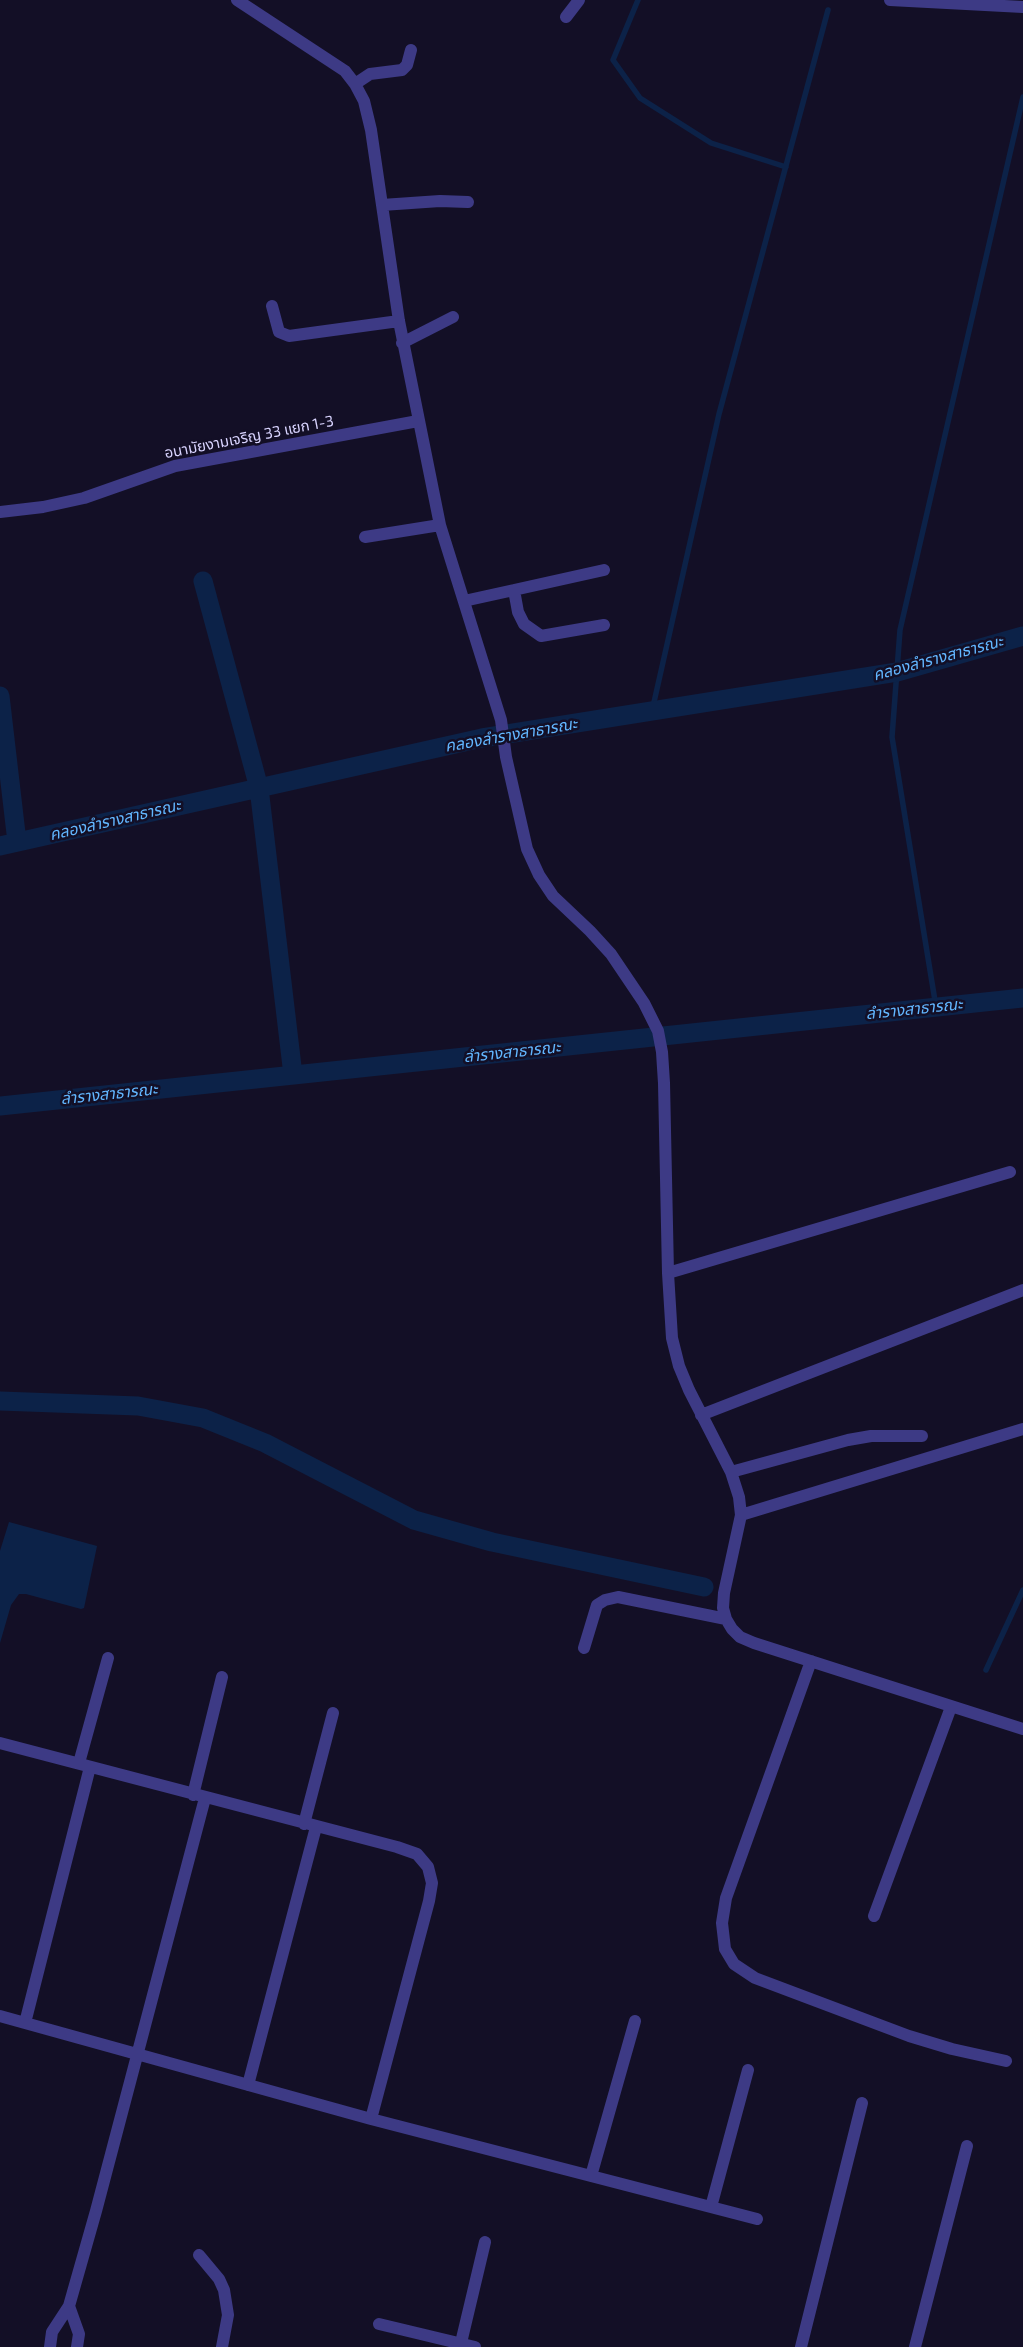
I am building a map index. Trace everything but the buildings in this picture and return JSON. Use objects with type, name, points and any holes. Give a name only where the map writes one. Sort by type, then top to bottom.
[{"type":"street","points":[[236,0],[345,71],[364,101],[371,130],[398,322],[440,525],[501,720],[506,757],[527,849],[539,875],[554,896],[611,954],[644,1003],[658,1031],[662,1052],[668,1273],[674,1347],[679,1366],[701,1415],[731,1472],[739,1497],[741,1514],[724,1593],[723,1608],[726,1619],[740,1637],[1023,1729]]},
{"type":"street","points":[[566,17],[579,0]]},
{"type":"street","points":[[890,0],[1023,7]]},
{"type":"street","points":[[355,84],[370,74],[402,70],[407,65],[411,50]]},
{"type":"street","points":[[382,205],[440,201],[468,202]]},
{"type":"street","points":[[272,306],[279,332],[289,336],[398,322]]},
{"type":"street","points":[[402,343],[453,317]]},
{"type":"street","name":"อนามัยงามเจริญ 33 แยก 1-3","points":[[0,512],[42,507],[84,498],[175,466],[418,421]]},
{"type":"street","points":[[365,537],[440,525]]},
{"type":"street","points":[[464,601],[604,570]]},
{"type":"street","points":[[514,590],[518,612],[524,624],[541,636],[604,624]]},
{"type":"street","points":[[668,1273],[1010,1172]]},
{"type":"street","points":[[701,1415],[1023,1290]]},
{"type":"street","points":[[741,1514],[1023,1430]]},
{"type":"street","points":[[731,1472],[848,1440],[893,1435],[922,1436]]},
{"type":"street","points":[[584,1648],[597,1605],[605,1600],[618,1597],[726,1619]]},
{"type":"street","points":[[24,2023],[85,1765],[108,1658]]},
{"type":"street","points":[[811,1661],[726,1898],[722,1923],[725,1949],[734,1964],[755,1978],[909,2036],[952,2049],[1006,2061]]},
{"type":"street","points":[[50,2347],[52,2332],[70,2306],[138,2054],[199,1796],[222,1677]]},
{"type":"street","points":[[874,1916],[951,1707]]},
{"type":"street","points":[[248,2085],[310,1826],[333,1713]]},
{"type":"street","points":[[0,1743],[417,1854],[428,1867],[432,1883],[429,1901],[371,2118]]},
{"type":"street","points":[[0,2016],[371,2118],[757,2219]]},
{"type":"street","points":[[591,2176],[635,2021]]},
{"type":"street","points":[[711,2207],[748,2070]]},
{"type":"street","points":[[801,2347],[862,2103]]},
{"type":"street","points":[[915,2347],[967,2146]]},
{"type":"street","points":[[461,2345],[485,2242]]},
{"type":"street","points":[[199,2256],[219,2279],[224,2290],[228,2314],[222,2347]]},
{"type":"street","points":[[70,2306],[79,2334],[77,2347]]},
{"type":"street","points":[[379,2324],[475,2347]]},
{"type":"water","points":[[9,1522],[97,1546],[84,1608],[81,1609],[26,1594],[19,1594],[11,1605],[0,1643],[0,1551]]},
{"type":"waterway","points":[[638,0],[613,60],[640,98],[711,143],[786,167]]},
{"type":"waterway","points":[[652,711],[719,414],[828,10]]},
{"type":"waterway","points":[[936,1007],[892,737],[900,630],[1023,97]]},
{"type":"waterway","points":[[203,581],[259,788],[293,1075]]},
{"type":"waterway","name":"คลองลำรางสาธารณะ","points":[[0,846],[482,738],[897,672],[1023,636]]},
{"type":"waterway","points":[[0,696],[17,842]]},
{"type":"waterway","name":"ลำรางสาธารณะ","points":[[0,1106],[1023,998]]},
{"type":"waterway","points":[[0,1401],[138,1406],[203,1418],[265,1443],[414,1520],[492,1542],[704,1587]]},
{"type":"waterway","points":[[986,1670],[1023,1590]]}]
